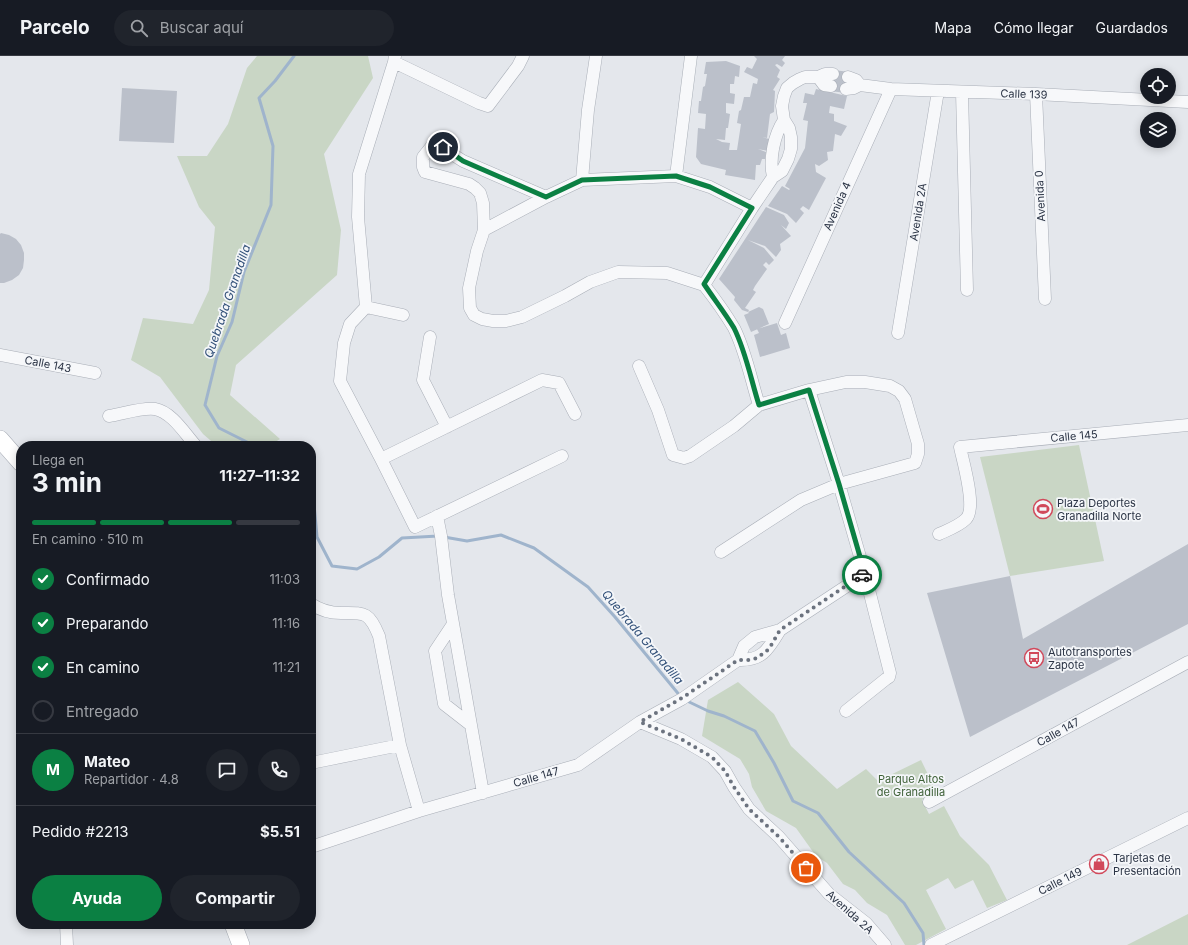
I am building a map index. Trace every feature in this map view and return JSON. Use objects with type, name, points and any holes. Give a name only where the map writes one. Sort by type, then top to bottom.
[{"type":"main road","points":[[0,439],[16,457]]},
{"type":"main road","points":[[235,929],[241,945]]},
{"type":"street","points":[[523,56],[518,66],[488,106],[479,103],[394,59],[359,174],[358,217],[366,307],[350,324],[344,343],[340,381],[415,526],[562,456]]},
{"type":"street","points":[[582,180],[588,110],[596,56]]},
{"type":"street","points":[[676,176],[691,56]]},
{"type":"street","points":[[704,284],[752,208],[773,177],[782,171],[788,159],[791,149],[791,137],[789,128],[784,120],[782,106],[787,88],[793,82],[806,77],[818,78],[825,74],[833,74]]},
{"type":"street","points":[[818,78],[824,85],[831,86]]},
{"type":"street","name":"Calle 139","points":[[847,83],[854,88],[860,85],[890,90],[1036,94],[1188,102]]},
{"type":"street","name":"Avenida 4","points":[[785,323],[890,90]]},
{"type":"street","name":"Avenida 2A","points":[[898,333],[938,91]]},
{"type":"street","points":[[962,92],[967,290]]},
{"type":"street","name":"Avenida 0","points":[[1036,94],[1045,299]]},
{"type":"street","points":[[773,177],[771,164],[774,147],[779,127],[784,120]]},
{"type":"street","points":[[546,197],[463,161],[443,147],[431,147],[423,157],[425,172],[469,184],[476,188],[482,198],[484,230],[469,288],[470,308],[474,315],[493,321],[506,321],[522,317],[590,282],[618,272],[666,273],[704,284],[724,311],[734,330],[743,352],[759,405]]},
{"type":"street","points":[[484,230],[546,197],[582,180],[676,176],[710,187],[752,208]]},
{"type":"street","points":[[366,307],[403,315]]},
{"type":"street","points":[[430,337],[424,380],[446,427]]},
{"type":"street","name":"Calle 143","points":[[0,355],[96,373]]},
{"type":"street","points":[[639,366],[658,410],[673,455],[684,458],[696,453],[734,426],[759,405],[809,390],[846,382],[865,382],[890,386],[899,391],[905,399],[918,444],[918,454],[915,464],[839,484],[801,500],[721,552]]},
{"type":"street","points":[[381,459],[542,380],[559,383],[575,414]]},
{"type":"street","points":[[809,390],[839,484],[865,574],[890,673],[886,679],[846,711]]},
{"type":"street","points":[[109,416],[147,409],[155,409],[170,417],[192,441]]},
{"type":"street","name":"Calle 145","points":[[939,534],[953,528],[967,519],[970,511],[971,501],[960,447],[1188,425]]},
{"type":"street","points":[[438,516],[442,536],[448,595],[483,793]]},
{"type":"street","points":[[780,630],[769,649],[757,658],[738,660],[744,646],[755,637],[780,630],[865,574]]},
{"type":"street","points":[[316,607],[330,612],[355,612],[363,614],[372,622],[376,629],[379,636],[400,745],[419,811]]},
{"type":"street","points":[[453,624],[435,651],[444,704],[471,725]]},
{"type":"street","name":"Calle 147","points":[[316,845],[419,811],[578,765],[640,722],[682,698],[738,660]]},
{"type":"street","name":"Calle 147","points":[[929,802],[1188,662]]},
{"type":"street","name":"Avenida 2A","points":[[640,722],[681,739],[712,757],[725,771],[749,809],[779,837],[829,894],[866,923],[885,945]]},
{"type":"street","points":[[316,761],[400,745]]},
{"type":"street","name":"Calle 149","points":[[931,945],[1188,818]]},
{"type":"street","points":[[66,929],[67,945]]},
{"type":"green space","points":[[257,56],[368,56],[373,78],[324,154],[341,230],[337,275],[236,365],[230,395],[280,439],[277,441],[211,441],[203,434],[160,377],[131,360],[143,318],[193,324],[209,290],[215,227],[199,207],[177,156],[207,156],[228,124],[247,68]]},
{"type":"green space","name":"Plaza Deportes Granadilla Norte","points":[[1079,445],[1104,561],[1010,576],[980,457]]},
{"type":"green space","name":"Parque Altos de Granadilla","points":[[738,682],[774,714],[791,746],[837,789],[866,769],[878,781],[921,760],[936,791],[922,800],[929,814],[944,806],[960,836],[989,865],[1007,900],[987,908],[973,880],[955,889],[948,878],[926,890],[946,929],[916,945],[905,945],[887,915],[867,903],[855,890],[843,884],[827,863],[816,856],[796,828],[766,811],[752,787],[749,774],[740,759],[702,736],[708,700]]},
{"type":"green space","points":[[1188,914],[1188,945],[1127,945]]},
{"type":"building","points":[[754,56],[785,56],[782,60],[785,63],[782,67],[777,64],[775,65],[780,70],[777,77],[780,79],[773,90],[775,91],[774,112],[770,114],[767,138],[762,137],[769,139],[768,151],[758,149],[766,152],[765,159],[762,159],[760,165],[756,165],[755,180],[725,175],[726,170],[701,164],[696,157],[698,128],[705,129],[706,114],[698,113],[699,101],[701,101],[707,74],[704,74],[706,62],[726,61],[740,66],[739,77],[735,76],[734,84],[730,84],[730,93],[735,94],[734,104],[726,103],[726,113],[730,114],[728,128],[726,128],[725,140],[716,139],[722,142],[730,143],[729,150],[737,150],[741,124],[737,123],[739,111],[741,110],[744,97],[750,97],[753,83],[757,84],[758,79],[744,72],[747,67],[752,69],[757,59]]},
{"type":"building","points":[[834,70],[849,72],[846,93],[830,91]]},
{"type":"building","points":[[122,88],[177,91],[174,143],[119,141]]},
{"type":"building","points":[[816,89],[847,96],[844,109],[830,106],[829,113],[834,114],[834,121],[847,126],[841,136],[835,134],[833,151],[827,152],[828,160],[819,166],[815,164],[816,172],[826,178],[809,210],[803,206],[800,209],[804,213],[796,223],[787,214],[768,206],[782,186],[789,190],[790,189],[785,186],[805,148],[808,121],[803,120],[807,103],[803,103],[805,93],[814,95]]},
{"type":"building","points":[[766,207],[784,215],[789,223],[786,229],[781,225],[791,236],[780,244],[781,250],[776,257],[765,246],[748,240],[764,248],[774,260],[769,265],[766,262],[763,265],[767,269],[755,286],[753,290],[756,292],[745,308],[749,310],[748,312],[742,310],[734,300],[735,297],[719,279]]},
{"type":"building","points":[[1,233],[16,239],[21,245],[24,253],[23,268],[19,275],[4,283],[0,283]]},
{"type":"building","points":[[759,307],[763,309],[769,324],[751,332],[744,315],[749,313],[748,312]]},
{"type":"building","points":[[777,323],[781,335],[786,333],[790,348],[760,357],[754,335],[759,333],[757,329]]},
{"type":"building","name":"Autotransportes Zapote","points":[[1188,544],[1188,624],[970,737],[927,593],[1010,576],[1023,639]]},
{"type":"waterway","name":"Quebrada Granadilla","points":[[245,441],[219,428],[205,405],[217,356],[232,322],[244,272],[271,205],[273,146],[259,98],[275,81],[294,56]]},
{"type":"waterway","name":"Quebrada Granadilla","points":[[316,526],[317,537],[332,566],[357,569],[379,557],[402,538],[438,536]]},
{"type":"waterway","name":"Quebrada Granadilla","points":[[444,537],[467,541],[501,535],[534,548],[588,587],[615,617],[681,697]]},
{"type":"waterway","name":"Quebrada Granadilla","points":[[685,700],[755,731],[774,763],[793,801],[818,813],[849,852],[904,903],[923,933],[924,945]]},
{"type":"way so far","points":[[806,868],[779,837],[749,809],[725,771],[712,757],[681,739],[640,722],[682,698],[738,660],[757,658],[769,649],[780,630],[862,575]]},
{"type":"place","name":"Plaza Deportes Granadilla Norte","points":[[1043,509]]},
{"type":"place","name":"Autotransportes Zapote","points":[[1034,658]]},
{"type":"place","name":"Tarjetas de Presentación","points":[[1099,864]]},
{"type":"route","points":[[443,147],[463,161],[546,197],[582,180],[676,176],[710,187],[752,208],[704,284],[724,311],[734,330],[743,352],[759,405],[809,390],[839,484],[865,574],[862,575]]}]
